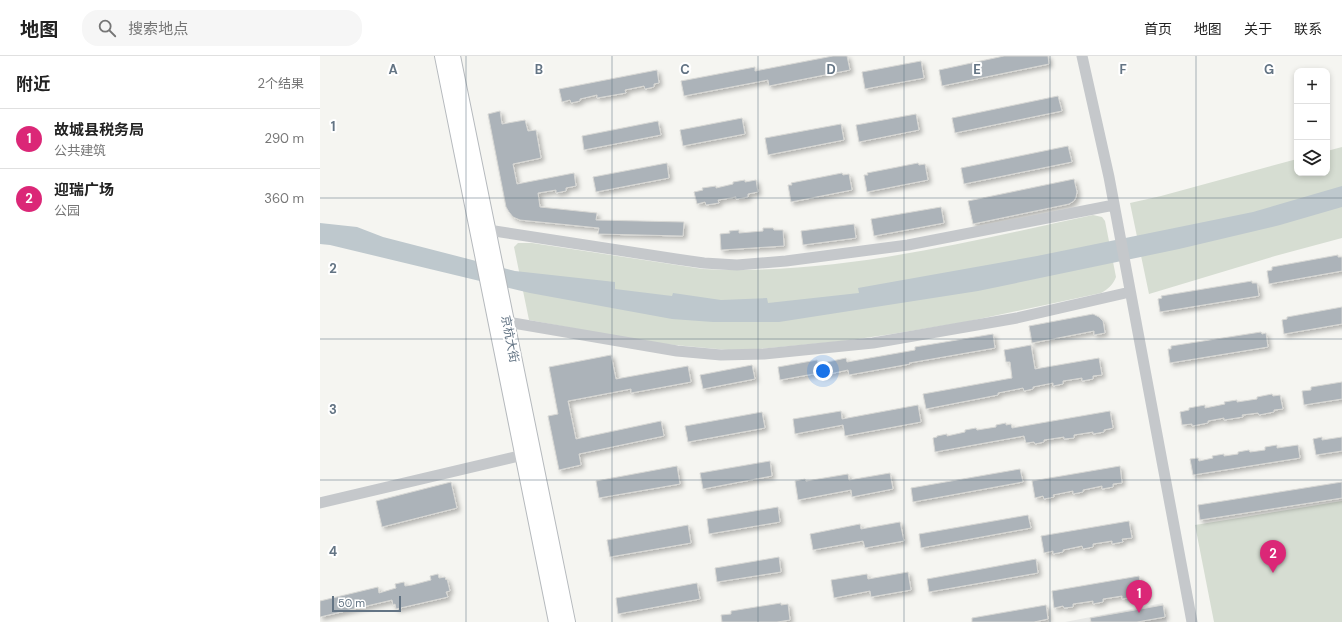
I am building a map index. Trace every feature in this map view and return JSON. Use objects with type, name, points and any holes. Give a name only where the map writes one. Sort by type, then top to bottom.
[{"type":"main road","name":"京杭大街","points":[[442,56],[556,622]]},
{"type":"main road","name":"京杭大街","points":[[454,56],[568,622]]},
{"type":"street","points":[[1082,56],[1114,205],[1192,622]]},
{"type":"street","points":[[488,230],[704,263],[737,265],[786,261],[908,245],[1114,205]]},
{"type":"street","points":[[507,322],[677,351],[721,355],[764,354],[880,342],[1017,318],[1130,292]]},
{"type":"street","points":[[320,503],[523,455]]},
{"type":"shaded area","points":[[1342,147],[1342,238],[1275,256],[1149,294],[1130,203],[1294,160],[1294,176],[1330,176],[1330,150]]},
{"type":"shaded area","points":[[1342,186],[1342,207],[1280,225],[1179,249],[978,291],[779,322],[713,322],[672,319],[530,293],[330,245],[320,244],[320,223],[357,227],[383,237],[515,271],[615,282],[615,289],[672,296],[673,293],[721,300],[767,298],[768,303],[859,293],[858,288],[1037,256],[1253,212]]},
{"type":"shaded area","points":[[1093,215],[1102,217],[1105,221],[1116,277],[1110,286],[1101,293],[965,322],[892,334],[844,341],[760,349],[728,350],[653,343],[529,320],[514,247],[518,243],[532,243],[703,269],[752,270],[802,267],[900,255]]},
{"type":"shaded area","points":[[1342,501],[1342,622],[1214,622],[1195,525]]},
{"type":"shaded area","points":[[1163,603],[1167,622],[1065,622]]},
{"type":"building","points":[[833,56],[847,56],[850,70],[769,86],[768,80],[684,96],[681,81],[755,67],[755,71]]},
{"type":"building","points":[[1004,56],[1048,56],[1049,64],[942,86],[939,70]]},
{"type":"building","points":[[921,61],[924,78],[865,89],[862,72]]},
{"type":"building","points":[[657,70],[659,83],[654,84],[654,87],[645,89],[644,86],[625,90],[626,93],[597,98],[597,95],[571,103],[570,100],[562,102],[559,89]]},
{"type":"building","points":[[1058,96],[1062,111],[955,133],[952,118]]},
{"type":"building","points":[[500,111],[502,124],[525,120],[528,131],[536,130],[541,158],[513,164],[517,184],[574,173],[576,186],[566,188],[566,191],[556,193],[556,190],[538,193],[540,207],[597,213],[596,220],[684,222],[683,236],[598,234],[599,228],[520,220],[513,217],[506,207],[488,114]]},
{"type":"building","points":[[916,114],[919,130],[859,142],[856,125]]},
{"type":"building","points":[[742,118],[745,134],[683,146],[680,130]]},
{"type":"building","points":[[658,121],[661,135],[584,150],[582,136]]},
{"type":"building","points":[[841,124],[844,140],[768,155],[765,138]]},
{"type":"building","points":[[1068,146],[1072,162],[964,184],[961,168]]},
{"type":"building","points":[[667,163],[669,178],[596,192],[593,177]]},
{"type":"building","points":[[918,163],[919,165],[925,164],[928,180],[867,192],[864,175],[868,175],[867,173]]},
{"type":"building","points":[[842,173],[843,175],[849,174],[852,190],[791,202],[788,185],[792,185],[791,183]]},
{"type":"building","points":[[1074,179],[1077,192],[1076,197],[1074,201],[1069,204],[973,224],[968,201]]},
{"type":"building","points":[[745,180],[745,182],[756,180],[758,192],[748,194],[748,197],[718,200],[719,203],[706,205],[705,202],[697,204],[694,192],[703,190],[702,188],[716,186],[716,188],[733,184],[733,182]]},
{"type":"building","points":[[941,207],[944,223],[874,236],[871,219]]},
{"type":"building","points":[[854,224],[856,238],[803,245],[801,231]]},
{"type":"building","points":[[763,228],[783,230],[784,246],[721,250],[720,234],[739,230],[739,233],[763,231]]},
{"type":"building","points":[[1338,255],[1338,257],[1342,257],[1342,271],[1269,284],[1267,271],[1272,270],[1272,267]]},
{"type":"building","points":[[1252,281],[1252,283],[1257,283],[1259,296],[1160,312],[1158,299],[1162,298],[1161,296]]},
{"type":"building","points":[[1342,307],[1342,324],[1284,334],[1282,320],[1287,319],[1287,317]]},
{"type":"building","points":[[1093,314],[1103,321],[1105,333],[1094,335],[1094,331],[1032,343],[1029,326]]},
{"type":"building","points":[[1261,332],[1262,334],[1266,333],[1268,347],[1170,363],[1168,349],[1171,349],[1171,346]]},
{"type":"building","points":[[993,334],[995,348],[849,375],[848,370],[820,376],[819,373],[780,380],[778,367],[817,360],[818,364],[846,358],[847,362],[915,350],[915,347]]},
{"type":"building","points":[[1031,345],[1035,369],[1099,358],[1102,375],[1093,376],[1093,379],[1082,381],[1082,378],[1063,381],[1063,384],[1053,386],[1053,383],[1033,387],[1033,389],[1024,391],[1023,388],[998,393],[998,395],[926,409],[923,394],[1012,378],[1010,362],[1006,362],[1004,350]]},
{"type":"building","points":[[611,355],[616,379],[688,366],[691,382],[631,393],[631,389],[568,401],[576,439],[661,421],[664,436],[579,454],[581,465],[559,470],[548,416],[558,414],[549,367]]},
{"type":"building","points":[[752,365],[755,379],[703,389],[700,375]]},
{"type":"building","points":[[1342,382],[1342,399],[1304,405],[1302,391],[1311,390],[1311,387]]},
{"type":"building","points":[[1272,394],[1273,396],[1280,395],[1283,409],[1274,410],[1274,412],[1259,415],[1258,413],[1242,415],[1243,417],[1224,420],[1224,418],[1192,426],[1192,424],[1182,425],[1180,412],[1189,410],[1189,408],[1205,405],[1205,408],[1225,404],[1224,402],[1257,399],[1257,397]]},
{"type":"building","points":[[918,405],[921,422],[845,436],[843,425],[795,434],[793,419],[841,411],[842,419]]},
{"type":"building","points":[[1110,411],[1113,428],[1104,430],[1104,432],[1074,435],[1074,438],[1064,439],[1064,437],[1044,440],[1044,442],[1035,444],[1034,442],[1026,443],[1024,436],[935,452],[933,438],[937,436],[947,434],[947,436],[976,428],[977,430],[996,427],[996,425],[1006,423],[1006,425],[1011,424],[1012,428]]},
{"type":"building","points":[[762,412],[765,428],[688,442],[685,426]]},
{"type":"building","points":[[1322,437],[1322,440],[1342,437],[1342,451],[1316,455],[1313,439]]},
{"type":"building","points":[[1277,445],[1277,448],[1298,445],[1300,458],[1193,475],[1190,459],[1198,458],[1199,461],[1213,458],[1212,456],[1224,454],[1224,456],[1238,454],[1238,452],[1249,450],[1250,452],[1265,450],[1265,447]]},
{"type":"building","points":[[770,461],[772,476],[703,489],[700,473]]},
{"type":"building","points":[[677,466],[680,484],[599,498],[596,481]]},
{"type":"building","points":[[1120,466],[1122,483],[1113,484],[1113,487],[1102,489],[1102,486],[1073,494],[1073,491],[1053,495],[1054,497],[1044,499],[1043,496],[1035,498],[1032,481]]},
{"type":"building","points":[[1020,469],[1023,482],[913,502],[911,488]]},
{"type":"building","points":[[890,473],[893,489],[852,497],[851,490],[798,500],[795,481],[805,479],[806,481],[848,474],[849,480]]},
{"type":"building","points":[[451,482],[457,508],[382,527],[376,501]]},
{"type":"building","points":[[1342,482],[1342,498],[1200,520],[1198,505]]},
{"type":"building","points":[[778,507],[780,522],[709,534],[707,519]]},
{"type":"building","points":[[1028,515],[1031,528],[921,548],[919,534]]},
{"type":"building","points":[[1129,521],[1132,538],[1122,539],[1123,542],[1112,544],[1112,541],[1093,544],[1093,547],[1083,549],[1082,546],[1053,554],[1053,551],[1044,553],[1041,536]]},
{"type":"building","points":[[900,522],[904,541],[865,548],[863,541],[813,550],[810,534],[860,524],[861,529]]},
{"type":"building","points":[[688,525],[691,543],[610,557],[607,540]]},
{"type":"building","points":[[779,557],[781,572],[717,582],[715,568]]},
{"type":"building","points":[[1036,559],[1038,573],[929,592],[927,579]]},
{"type":"building","points":[[908,572],[911,590],[871,597],[870,591],[834,598],[831,580],[867,574],[868,579]]},
{"type":"building","points":[[438,574],[439,578],[445,577],[446,580],[447,579],[450,591],[446,592],[448,597],[396,609],[392,600],[320,617],[320,601],[378,587],[379,593],[396,588],[395,584],[404,582],[405,586],[412,585],[431,580],[430,576]]},
{"type":"building","points":[[1139,576],[1142,592],[1133,594],[1133,597],[1122,599],[1122,596],[1103,599],[1103,602],[1093,604],[1093,601],[1073,604],[1073,607],[1064,608],[1063,606],[1054,608],[1052,591]]},
{"type":"building","points":[[697,583],[700,599],[618,614],[616,598]]},
{"type":"building","points":[[781,603],[781,605],[788,604],[790,620],[777,622],[722,622],[721,615],[731,614],[731,611]]},
{"type":"building","points":[[1046,605],[1048,619],[1034,622],[972,622],[972,618]]},
{"type":"building","points":[[1163,605],[1165,617],[1137,622],[1091,622],[1090,618]]},
{"type":"place","name":"迎瑞广场","points":[[1273,573]]},
{"type":"place","name":"故城县税务局","points":[[1139,613]]}]
